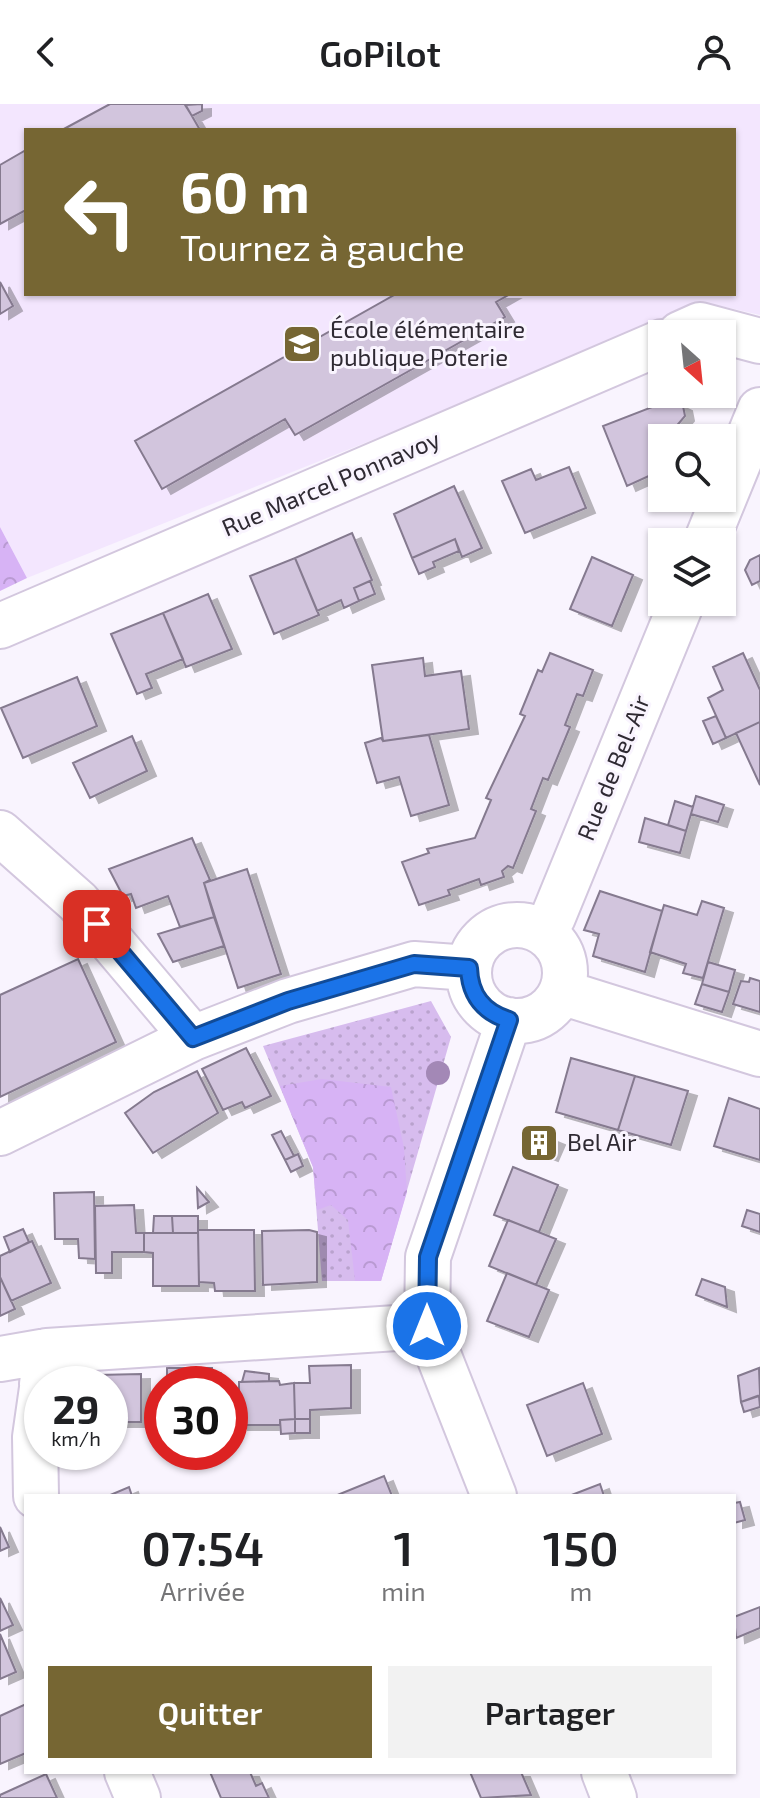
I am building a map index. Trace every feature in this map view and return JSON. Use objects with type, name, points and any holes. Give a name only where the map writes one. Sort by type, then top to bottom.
[{"type":"street","points":[[736,335],[760,341]]},
{"type":"street","name":"Rue Marcel Ponnavoy","points":[[0,626],[648,348]]},
{"type":"street","points":[[712,528],[760,410]]},
{"type":"street","name":"Rue de Bel-Air","points":[[543,932],[553,917],[676,616]]},
{"type":"street","points":[[0,833],[78,902],[193,1038]]},
{"type":"street","points":[[512,925],[543,932],[553,941],[565,966],[561,992],[540,1015],[509,1020],[483,1007],[469,982],[469,968],[473,952],[483,939],[496,930],[512,925]]},
{"type":"street","points":[[0,1133],[193,1038],[288,1001],[414,964],[469,968]]},
{"type":"street","points":[[561,992],[760,1054]]},
{"type":"street","points":[[493,1494],[427,1326],[428,1257],[509,1020]]},
{"type":"street","points":[[108,1366],[427,1326]]},
{"type":"street","points":[[0,1359],[24,1367]]},
{"type":"street","points":[[36,1470],[36,1494]]},
{"type":"street","points":[[128,1774],[138,1798]]},
{"type":"street","points":[[605,1774],[614,1798]]},
{"type":"shaded area","name":"École élémentaire publique Poterie","points":[[0,104],[760,104],[760,315],[699,301],[657,320],[648,320],[648,324],[545,371],[27,578],[0,527]]},
{"type":"shaded area","points":[[431,1001],[451,1037],[381,1281],[322,1281],[313,1167],[263,1046]]},
{"type":"green space","points":[[0,527],[27,578],[0,591]]},
{"type":"green space","points":[[322,1079],[391,1087],[404,1148],[407,1192],[381,1281],[355,1281],[348,1220],[331,1205],[317,1210],[313,1167],[280,1086]]},
{"type":"building","points":[[110,104],[185,104],[199,128],[66,128]]},
{"type":"building","points":[[202,104],[202,111],[192,116],[185,105]]},
{"type":"building","points":[[24,151],[24,211],[0,224],[0,165]]},
{"type":"building","points":[[0,282],[13,306],[0,314]]},
{"type":"building","points":[[392,296],[506,296],[496,302],[505,317],[295,435],[285,419],[162,489],[135,441]]},
{"type":"building","points":[[649,408],[683,408],[685,416],[678,424],[648,424],[648,476],[627,486],[603,426]]},
{"type":"building","points":[[569,467],[586,508],[525,533],[502,481],[531,469],[536,480]]},
{"type":"building","points":[[454,486],[482,548],[462,557],[455,539],[412,558],[394,514]]},
{"type":"building","points":[[352,533],[372,580],[354,588],[359,601],[344,608],[341,600],[317,611],[295,558]]},
{"type":"building","points":[[455,539],[459,551],[433,562],[435,567],[419,574],[412,558]]},
{"type":"building","points":[[760,555],[760,581],[752,585],[745,570],[750,560]]},
{"type":"building","points":[[592,557],[633,575],[612,626],[570,609]]},
{"type":"building","points":[[295,558],[319,615],[274,634],[250,576]]},
{"type":"building","points":[[370,581],[375,594],[359,601],[354,588]]},
{"type":"building","points":[[208,594],[232,649],[186,667],[163,613]]},
{"type":"building","points":[[163,613],[183,659],[146,674],[152,688],[137,694],[111,634]]},
{"type":"building","points":[[550,653],[593,670],[583,696],[577,694],[565,725],[570,727],[548,780],[543,778],[531,809],[536,811],[513,868],[508,866],[502,871],[504,877],[481,885],[479,879],[448,890],[450,895],[419,905],[402,862],[429,853],[427,849],[475,838],[491,800],[486,798],[525,716],[520,714],[538,670],[542,672]]},
{"type":"building","points":[[743,653],[760,690],[760,722],[726,738],[708,698],[723,690],[713,667]]},
{"type":"building","points":[[423,658],[425,676],[461,671],[469,729],[383,741],[372,665]]},
{"type":"building","points":[[77,677],[97,726],[23,758],[1,708]]},
{"type":"building","points":[[716,716],[726,738],[713,744],[703,721]]},
{"type":"building","points":[[760,722],[760,785],[736,733]]},
{"type":"building","points":[[429,735],[449,805],[411,816],[399,777],[377,783],[365,743],[381,738],[383,741]]},
{"type":"building","points":[[132,736],[147,771],[90,798],[73,763]]},
{"type":"building","points":[[696,796],[724,805],[718,822],[691,814]]},
{"type":"building","points":[[675,801],[693,807],[686,831],[668,825]]},
{"type":"building","points":[[645,818],[686,831],[680,853],[639,842]]},
{"type":"building","points":[[192,838],[210,880],[204,883],[214,917],[180,927],[168,896],[136,908],[131,894],[123,896],[109,869]]},
{"type":"building","points":[[247,869],[281,974],[238,988],[204,883]]},
{"type":"building","points":[[600,891],[662,911],[645,972],[593,956],[599,934],[584,930]]},
{"type":"building","points":[[702,901],[724,908],[703,978],[683,973],[686,964],[650,952],[664,905],[697,915]]},
{"type":"building","points":[[214,917],[224,946],[173,962],[158,934]]},
{"type":"building","points":[[78,959],[116,1042],[0,1097],[0,995]]},
{"type":"building","points":[[708,962],[735,970],[729,992],[702,984]]},
{"type":"building","points":[[750,978],[760,981],[760,1012],[733,1004],[741,981],[749,982]]},
{"type":"building","points":[[702,984],[729,992],[722,1012],[695,1004]]},
{"type":"building","points":[[246,1048],[271,1096],[245,1108],[242,1102],[223,1110],[202,1069]]},
{"type":"building","points":[[571,1058],[635,1076],[618,1130],[556,1112]]},
{"type":"building","points":[[197,1071],[218,1113],[153,1153],[125,1113],[154,1092]]},
{"type":"building","points":[[635,1076],[688,1091],[671,1145],[618,1130]]},
{"type":"building","points":[[729,1098],[760,1109],[760,1160],[714,1146]]},
{"type":"building","name":"Bel Air","points":[[529,1129],[556,1140],[549,1156],[523,1146]]},
{"type":"building","points":[[281,1131],[294,1156],[285,1160],[272,1135]]},
{"type":"building","points":[[298,1154],[303,1166],[291,1172],[285,1160]]},
{"type":"building","points":[[513,1167],[558,1185],[539,1232],[494,1215]]},
{"type":"building","points":[[197,1188],[209,1202],[198,1208]]},
{"type":"building","points":[[94,1192],[95,1259],[79,1258],[78,1239],[55,1239],[54,1193]]},
{"type":"building","points":[[134,1205],[136,1233],[144,1233],[144,1252],[112,1252],[112,1273],[96,1273],[95,1206]]},
{"type":"building","points":[[747,1210],[760,1214],[760,1232],[742,1226]]},
{"type":"building","points":[[154,1216],[172,1216],[173,1233],[153,1233]]},
{"type":"building","points":[[172,1216],[198,1216],[198,1233],[173,1233]]},
{"type":"building","points":[[508,1220],[556,1239],[536,1285],[489,1266]]},
{"type":"building","points":[[23,1229],[29,1242],[10,1252],[4,1237]]},
{"type":"building","points":[[198,1230],[254,1230],[255,1291],[215,1291],[214,1283],[199,1282]]},
{"type":"building","points":[[262,1231],[317,1232],[317,1282],[263,1285]]},
{"type":"building","points":[[144,1233],[198,1233],[199,1286],[153,1286],[153,1253],[144,1252]]},
{"type":"building","points":[[32,1241],[51,1283],[11,1301],[0,1277],[0,1256]]},
{"type":"building","points":[[507,1273],[549,1290],[529,1337],[487,1321]]},
{"type":"building","points":[[0,1277],[15,1309],[0,1316]]},
{"type":"building","points":[[702,1279],[725,1287],[727,1307],[696,1295]]},
{"type":"building","points":[[351,1365],[351,1408],[310,1410],[310,1419],[295,1419],[294,1383],[310,1383],[309,1366]]},
{"type":"building","points":[[759,1368],[760,1395],[741,1402],[738,1376]]},
{"type":"building","points":[[248,1371],[269,1374],[269,1381],[248,1382]]},
{"type":"building","points":[[128,1374],[141,1374],[141,1422],[128,1422]]},
{"type":"building","points":[[248,1382],[294,1383],[295,1419],[280,1420],[280,1425],[248,1425]]},
{"type":"building","points":[[583,1383],[602,1434],[547,1456],[527,1405]]},
{"type":"building","points":[[759,1396],[760,1407],[744,1412],[741,1402]]},
{"type":"building","points":[[295,1419],[295,1433],[281,1434],[280,1420]]},
{"type":"building","points":[[295,1419],[310,1419],[310,1433],[295,1433]]},
{"type":"building","points":[[384,1476],[391,1494],[340,1494]]},
{"type":"building","points":[[600,1484],[603,1494],[574,1494]]},
{"type":"building","points":[[129,1487],[131,1494],[113,1494]]},
{"type":"building","points":[[740,1502],[745,1520],[736,1522],[736,1503]]},
{"type":"building","points":[[0,1527],[9,1547],[0,1551]]},
{"type":"building","points":[[0,1598],[13,1625],[0,1631]]},
{"type":"building","points":[[760,1607],[760,1628],[736,1638],[736,1616]]},
{"type":"building","points":[[0,1634],[16,1672],[0,1679]]},
{"type":"building","points":[[24,1705],[24,1754],[0,1764],[0,1716]]},
{"type":"building","points":[[46,1774],[57,1798],[0,1798],[0,1795]]},
{"type":"building","points":[[211,1774],[251,1774],[256,1786],[262,1783],[269,1798],[221,1798]]},
{"type":"building","points":[[471,1774],[522,1774],[531,1795],[481,1798]]},
{"type":"place","name":"École élémentaire publique Poterie","points":[[302,344]]},
{"type":"place","name":"Bel Air","points":[[539,1143]]},
{"type":"route","points":[[97,924],[193,1038],[288,1001],[414,964],[469,968],[469,982],[483,1007],[495,1016],[509,1020],[428,1257],[427,1326]]}]
